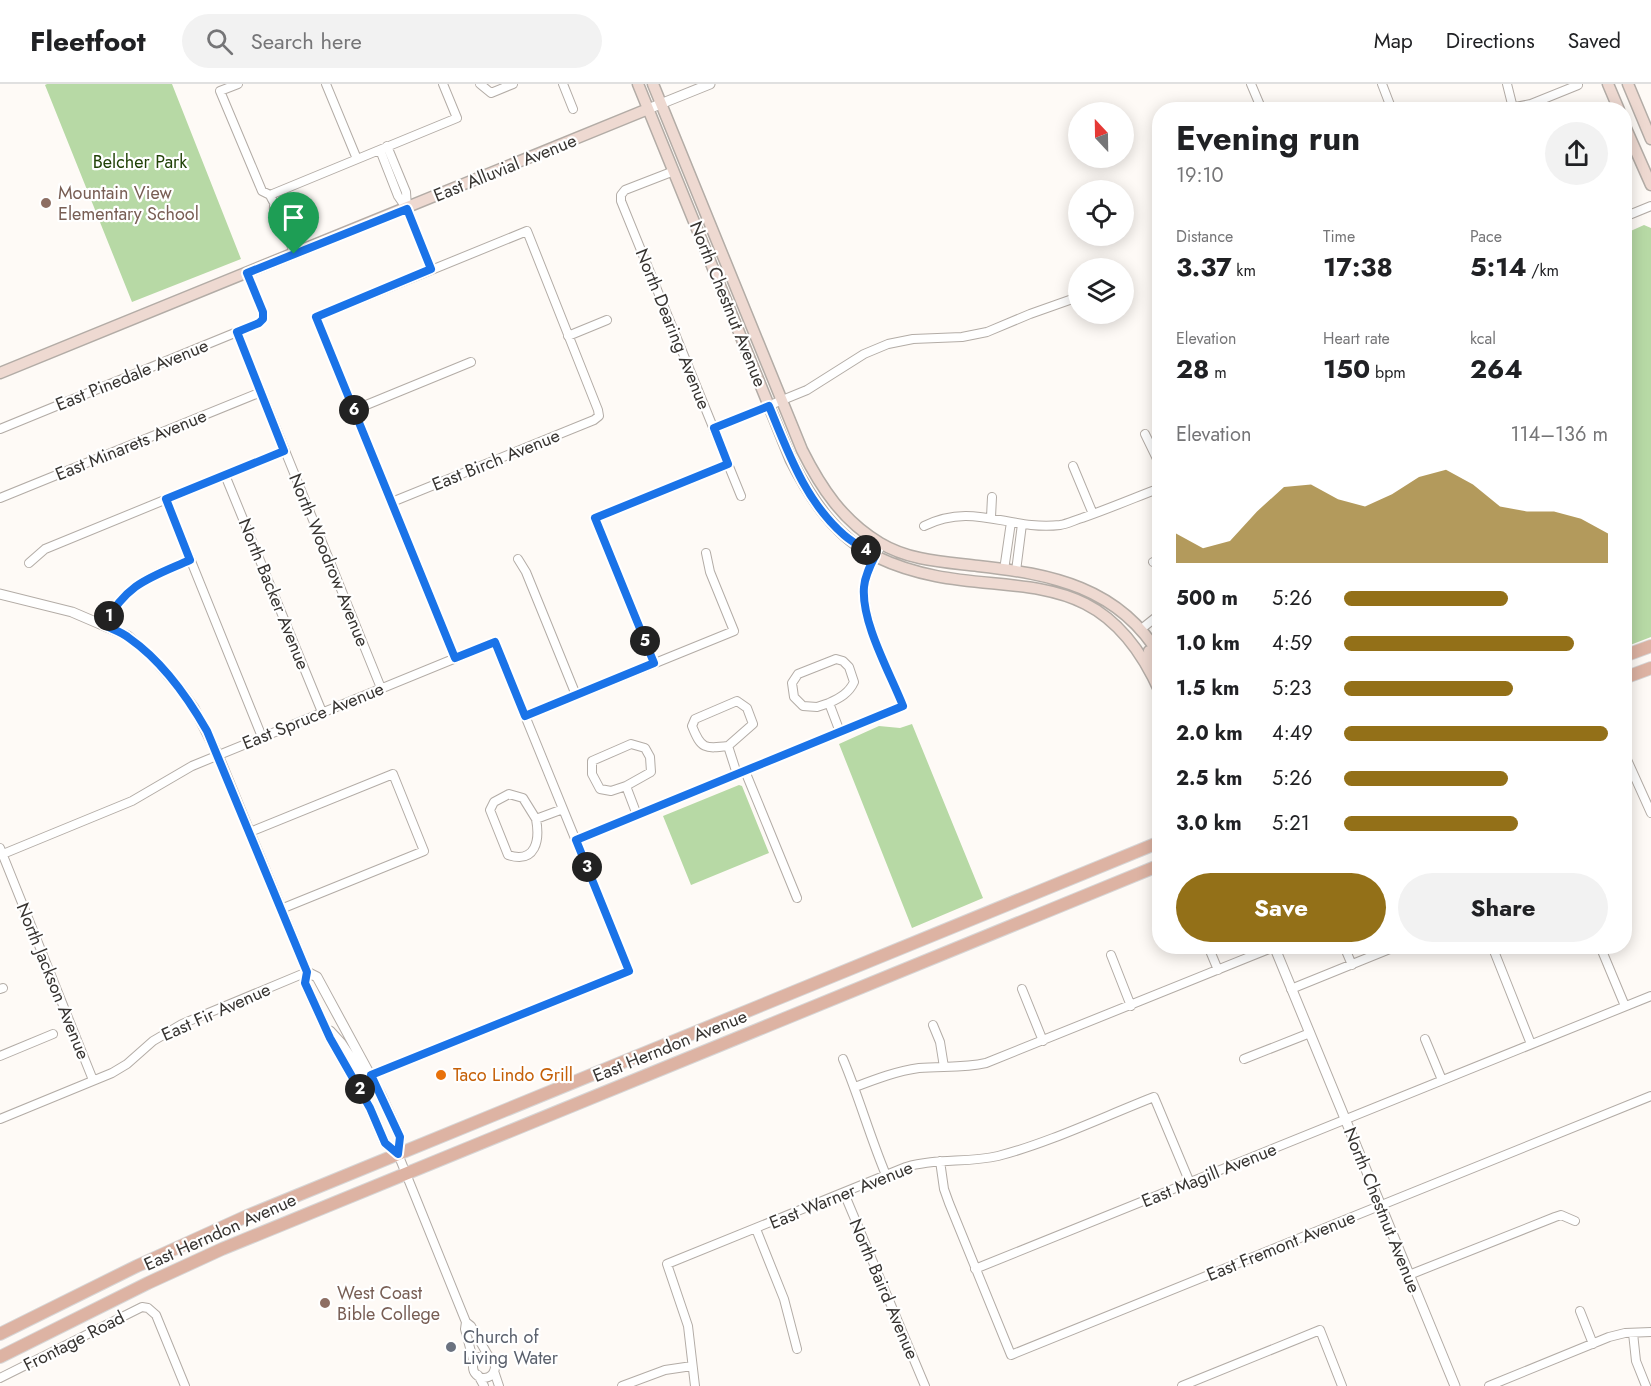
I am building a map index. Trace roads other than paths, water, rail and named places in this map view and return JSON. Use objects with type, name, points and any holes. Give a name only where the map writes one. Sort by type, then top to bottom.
[{"type":"main road","name":"North Chestnut Avenue","points":[[638,84],[791,460],[819,509],[844,535],[875,556],[929,574],[1049,590],[1088,605],[1100,612],[1126,635],[1144,659],[1152,676]]},
{"type":"main road","name":"North Chestnut Avenue","points":[[653,84],[802,450],[826,493],[851,523],[882,544],[910,556],[926,560],[1038,573],[1097,595],[1124,614],[1152,646]]},
{"type":"main road","points":[[1608,84],[1615,102]]},
{"type":"main road","points":[[1620,84],[1648,125]]},
{"type":"main road","points":[[1628,84],[1648,125],[1651,139]]},
{"type":"main road","name":"East Alluvial Avenue","points":[[0,373],[648,109]]},
{"type":"main road","points":[[1632,142],[1651,185]]},
{"type":"main road","points":[[1027,586],[1067,588],[1101,605],[1129,628],[1140,630]]},
{"type":"main road","points":[[1126,635],[1138,637],[1152,657]]},
{"type":"main road","points":[[1632,653],[1651,646]]},
{"type":"main road","points":[[1632,675],[1651,668]]},
{"type":"main road","name":"East Herndon Avenue","points":[[0,1334],[198,1236],[1152,846]]},
{"type":"main road","name":"East Herndon Avenue","points":[[0,1357],[198,1260],[406,1172],[1152,868]]},
{"type":"street","points":[[238,84],[220,91],[262,191],[270,195],[274,206],[273,212],[294,254]]},
{"type":"street","points":[[326,84],[357,159]]},
{"type":"street","points":[[270,195],[457,118],[443,84]]},
{"type":"street","points":[[480,84],[491,93],[513,84]]},
{"type":"street","points":[[563,84],[573,109]]},
{"type":"street","name":"East Alluvial Avenue","points":[[648,109],[710,84]]},
{"type":"street","points":[[1251,84],[1259,102]]},
{"type":"street","points":[[1382,84],[1389,102]]},
{"type":"street","points":[[1507,84],[1512,102]]},
{"type":"street","points":[[1536,102],[1578,85]]},
{"type":"street","points":[[383,148],[398,196],[407,209],[431,269]]},
{"type":"street","name":"North Dearing Avenue","points":[[674,171],[625,190],[621,195],[621,201],[741,496]]},
{"type":"street","points":[[1632,214],[1651,206]]},
{"type":"street","points":[[455,658],[316,317],[527,231],[568,336],[607,320]]},
{"type":"street","name":"East Pinedale Avenue","points":[[0,429],[259,323],[263,319],[263,312],[247,273]]},
{"type":"street","points":[[714,428],[807,390],[864,354],[888,344],[913,339],[962,337],[987,332],[1068,301]]},
{"type":"street","name":"North Woodrow Avenue","points":[[237,332],[381,688]]},
{"type":"street","name":"East Birch Avenue","points":[[392,502],[599,416],[568,336]]},
{"type":"street","points":[[354,410],[471,362]]},
{"type":"street","name":"East Minarets Avenue","points":[[0,498],[261,392]]},
{"type":"street","points":[[1145,434],[1152,448]]},
{"type":"street","points":[[30,563],[45,549],[284,451]]},
{"type":"street","points":[[654,663],[595,518],[728,464]]},
{"type":"street","points":[[1073,466],[1093,514]]},
{"type":"street","name":"North Backer Avenue","points":[[225,475],[322,712]]},
{"type":"street","points":[[924,526],[948,517],[966,514],[1022,524],[1060,525],[1152,491]]},
{"type":"street","points":[[991,517],[992,498]]},
{"type":"street","points":[[166,499],[262,737]]},
{"type":"street","points":[[1004,570],[1011,522]]},
{"type":"street","points":[[1016,571],[1022,524]]},
{"type":"street","points":[[576,840],[903,706],[866,610],[865,582],[882,544]]},
{"type":"street","points":[[322,1022],[341,1043],[361,1073],[366,1076],[629,971],[525,716],[734,631],[710,572],[706,553]]},
{"type":"street","points":[[518,559],[526,572],[576,695]]},
{"type":"street","points":[[104,625],[120,600],[131,588],[190,560]]},
{"type":"street","points":[[0,594],[72,612],[128,636],[161,666],[194,708],[218,755],[307,972],[305,983],[322,1022],[370,1108],[385,1143],[398,1154],[406,1172],[465,1323],[474,1370],[484,1386]]},
{"type":"street","points":[[1140,630],[1152,620]]},
{"type":"street","name":"East Spruce Avenue","points":[[1,851],[132,801],[186,769],[495,642],[525,716]]},
{"type":"street","points":[[836,659],[843,661],[849,667],[854,681],[844,696],[829,703],[817,707],[803,706],[794,697],[792,683],[798,674],[836,659]]},
{"type":"street","points":[[737,701],[747,708],[753,724],[728,746],[709,749],[699,742],[692,726],[695,719],[737,701]]},
{"type":"street","points":[[829,703],[840,732]]},
{"type":"street","points":[[631,744],[645,748],[650,757],[651,772],[626,786],[611,791],[600,789],[592,774],[592,761],[631,744]]},
{"type":"street","points":[[728,746],[797,898]]},
{"type":"street","points":[[1632,768],[1651,813]]},
{"type":"street","points":[[249,832],[393,774],[424,851],[281,909]]},
{"type":"street","points":[[626,786],[637,815]]},
{"type":"street","points":[[509,794],[523,798],[536,819],[537,846],[528,854],[518,858],[508,855],[490,810],[494,802],[509,794]]},
{"type":"street","points":[[536,819],[563,809]]},
{"type":"street","name":"North Jackson Avenue","points":[[1,851],[4,867],[93,1080]]},
{"type":"street","points":[[1211,954],[1218,970]]},
{"type":"street","points":[[855,1087],[904,1071],[986,1063],[1257,954]]},
{"type":"street","name":"North Chestnut Avenue","points":[[1277,954],[1455,1386]]},
{"type":"street","points":[[1347,954],[1352,965]]},
{"type":"street","points":[[1291,989],[1378,954]]},
{"type":"street","points":[[1495,954],[1531,1044]]},
{"type":"street","points":[[1603,954],[1624,1006]]},
{"type":"street","points":[[1111,956],[1131,1006]]},
{"type":"street","points":[[307,972],[317,977],[371,1075],[400,1137],[398,1154]]},
{"type":"street","name":"East Fir Avenue","points":[[0,1119],[127,1064],[153,1041],[182,1024],[307,972]]},
{"type":"street","points":[[1022,989],[1043,1041]]},
{"type":"street","name":"East Magill Avenue","points":[[975,1269],[1651,996]]},
{"type":"street","points":[[933,1025],[940,1042],[944,1067]]},
{"type":"street","points":[[0,1056],[53,1034]]},
{"type":"street","points":[[1244,1059],[1310,1034]]},
{"type":"street","points":[[1425,1039],[1442,1080]]},
{"type":"street","points":[[843,1059],[886,1175]]},
{"type":"street","name":"East Fremont Avenue","points":[[975,1269],[1011,1355],[1651,1096]]},
{"type":"street","name":"East Warner Avenue","points":[[692,1366],[688,1326],[667,1264],[915,1164],[978,1159],[1012,1152],[1154,1097],[1190,1183]]},
{"type":"street","points":[[940,1161],[948,1203],[975,1269]]},
{"type":"street","name":"North Baird Avenue","points":[[844,1193],[925,1386]]},
{"type":"street","points":[[1409,1275],[1561,1215],[1575,1221]]},
{"type":"street","points":[[756,1229],[784,1299],[797,1348]]},
{"type":"street","name":"Frontage Road","points":[[0,1378],[136,1309],[148,1308],[156,1315],[185,1386]]},
{"type":"street","points":[[1580,1311],[1593,1344]]},
{"type":"street","points":[[465,1323],[471,1326],[489,1357],[494,1361],[494,1371],[499,1386]]},
{"type":"street","points":[[1182,1386],[1320,1330],[1342,1386]]},
{"type":"street","points":[[1489,1386],[1617,1335],[1651,1332]]},
{"type":"street","points":[[1633,1333],[1636,1361],[1646,1386]]},
{"type":"street","points":[[474,1363],[482,1356],[489,1357]]},
{"type":"street","points":[[622,1386],[665,1370],[692,1366],[695,1386]]},
{"type":"street","points":[[478,1375],[487,1377],[494,1371]]},
{"type":"place","name":"Mountain View Elementary School","points":[[46,203]]},
{"type":"place","name":"Taco Lindo Grill","points":[[441,1075]]},
{"type":"place","name":"West Coast Bible College","points":[[325,1303]]},
{"type":"place","name":"Church of Living Water","points":[[451,1347]]},
{"type":"park label","name":"Belcher Park","points":[[140,162]]}]
